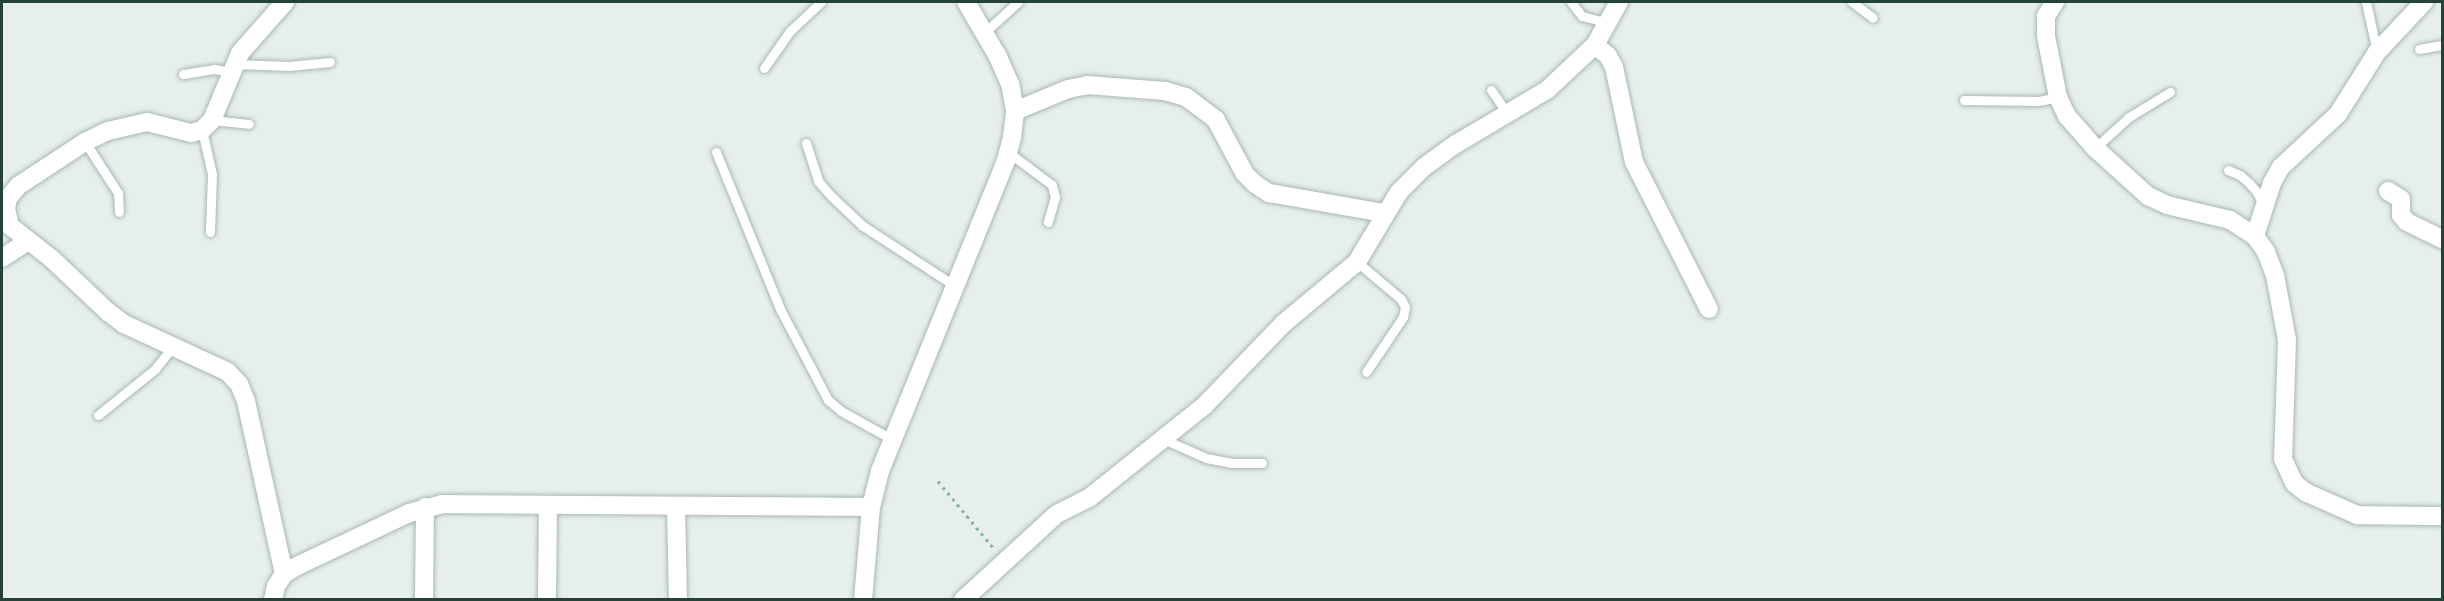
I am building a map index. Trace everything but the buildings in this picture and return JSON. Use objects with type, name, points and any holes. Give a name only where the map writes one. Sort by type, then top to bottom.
[{"type":"street","points":[[284,574],[246,401],[239,384],[228,372],[124,324],[108,312],[52,259],[27,242],[10,226],[4,208],[8,198],[18,186],[85,142],[129,124],[147,122],[164,124],[191,133],[207,125],[247,43],[285,2]]},
{"type":"street","points":[[863,600],[871,507],[880,471],[1008,152],[1015,111],[1010,84],[966,2]]},
{"type":"street","points":[[963,600],[1004,560],[1058,514],[1089,498],[1204,406],[1284,323],[1357,262],[1384,213],[1399,192],[1439,155],[1547,90],[1595,45],[1620,2]]},
{"type":"street","points":[[2055,2],[2046,16],[2044,25],[2058,97],[2067,116],[2095,148],[2158,201],[2230,220],[2255,236],[2266,252],[2275,275],[2285,328],[2283,459],[2294,483],[2314,497],[2357,515],[2442,516]]},
{"type":"street","points":[[2255,236],[2272,183],[2281,167],[2338,114],[2377,52],[2424,2]]},
{"type":"street","points":[[1595,45],[1608,56],[1614,67],[1634,162],[1709,309]]},
{"type":"street","points":[[1015,111],[1068,89],[1088,85],[1165,92],[1186,97],[1216,120],[1245,174],[1269,193],[1384,213]]},
{"type":"street","points":[[2388,191],[2402,199],[2401,214],[2407,222],[2442,239]]},
{"type":"street","points":[[2,258],[27,242]]},
{"type":"street","points":[[273,600],[276,586],[284,574],[425,507],[442,504],[871,507]]},
{"type":"street","points":[[547,600],[548,505]]},
{"type":"street","points":[[676,506],[678,600]]},
{"type":"street","points":[[424,600],[425,507]]},
{"type":"lane","points":[[764,68],[790,31],[821,2]]},
{"type":"lane","points":[[984,33],[1018,2]]},
{"type":"lane","points":[[1571,2],[1582,16],[1608,23]]},
{"type":"lane","points":[[1852,2],[1873,18]]},
{"type":"lane","points":[[2366,2],[2377,52]]},
{"type":"lane","points":[[2419,49],[2442,45]]},
{"type":"lane","points":[[183,74],[214,69],[330,62]]},
{"type":"lane","points":[[1491,90],[1508,114]]},
{"type":"lane","points":[[2095,148],[2129,117],[2170,92]]},
{"type":"lane","points":[[1964,100],[2039,101],[2058,97]]},
{"type":"lane","points":[[210,232],[212,174],[207,125],[249,124]]},
{"type":"lane","points":[[85,142],[118,193],[119,212]]},
{"type":"lane","points":[[806,143],[818,181],[831,196],[863,226],[955,286]]},
{"type":"lane","points":[[716,152],[780,309],[828,400],[842,411],[893,440]]},
{"type":"lane","points":[[1008,152],[1052,185],[1054,197],[1048,222]]},
{"type":"lane","points":[[2228,170],[2240,175],[2258,192],[2264,207]]},
{"type":"lane","points":[[1357,262],[1401,299],[1405,307],[1403,317],[1365,372]]},
{"type":"lane","points":[[98,415],[155,369],[173,346]]},
{"type":"lane","points":[[1163,439],[1206,458],[1231,463],[1262,463]]},
{"type":"path","points":[[938,481],[1004,560]]}]
